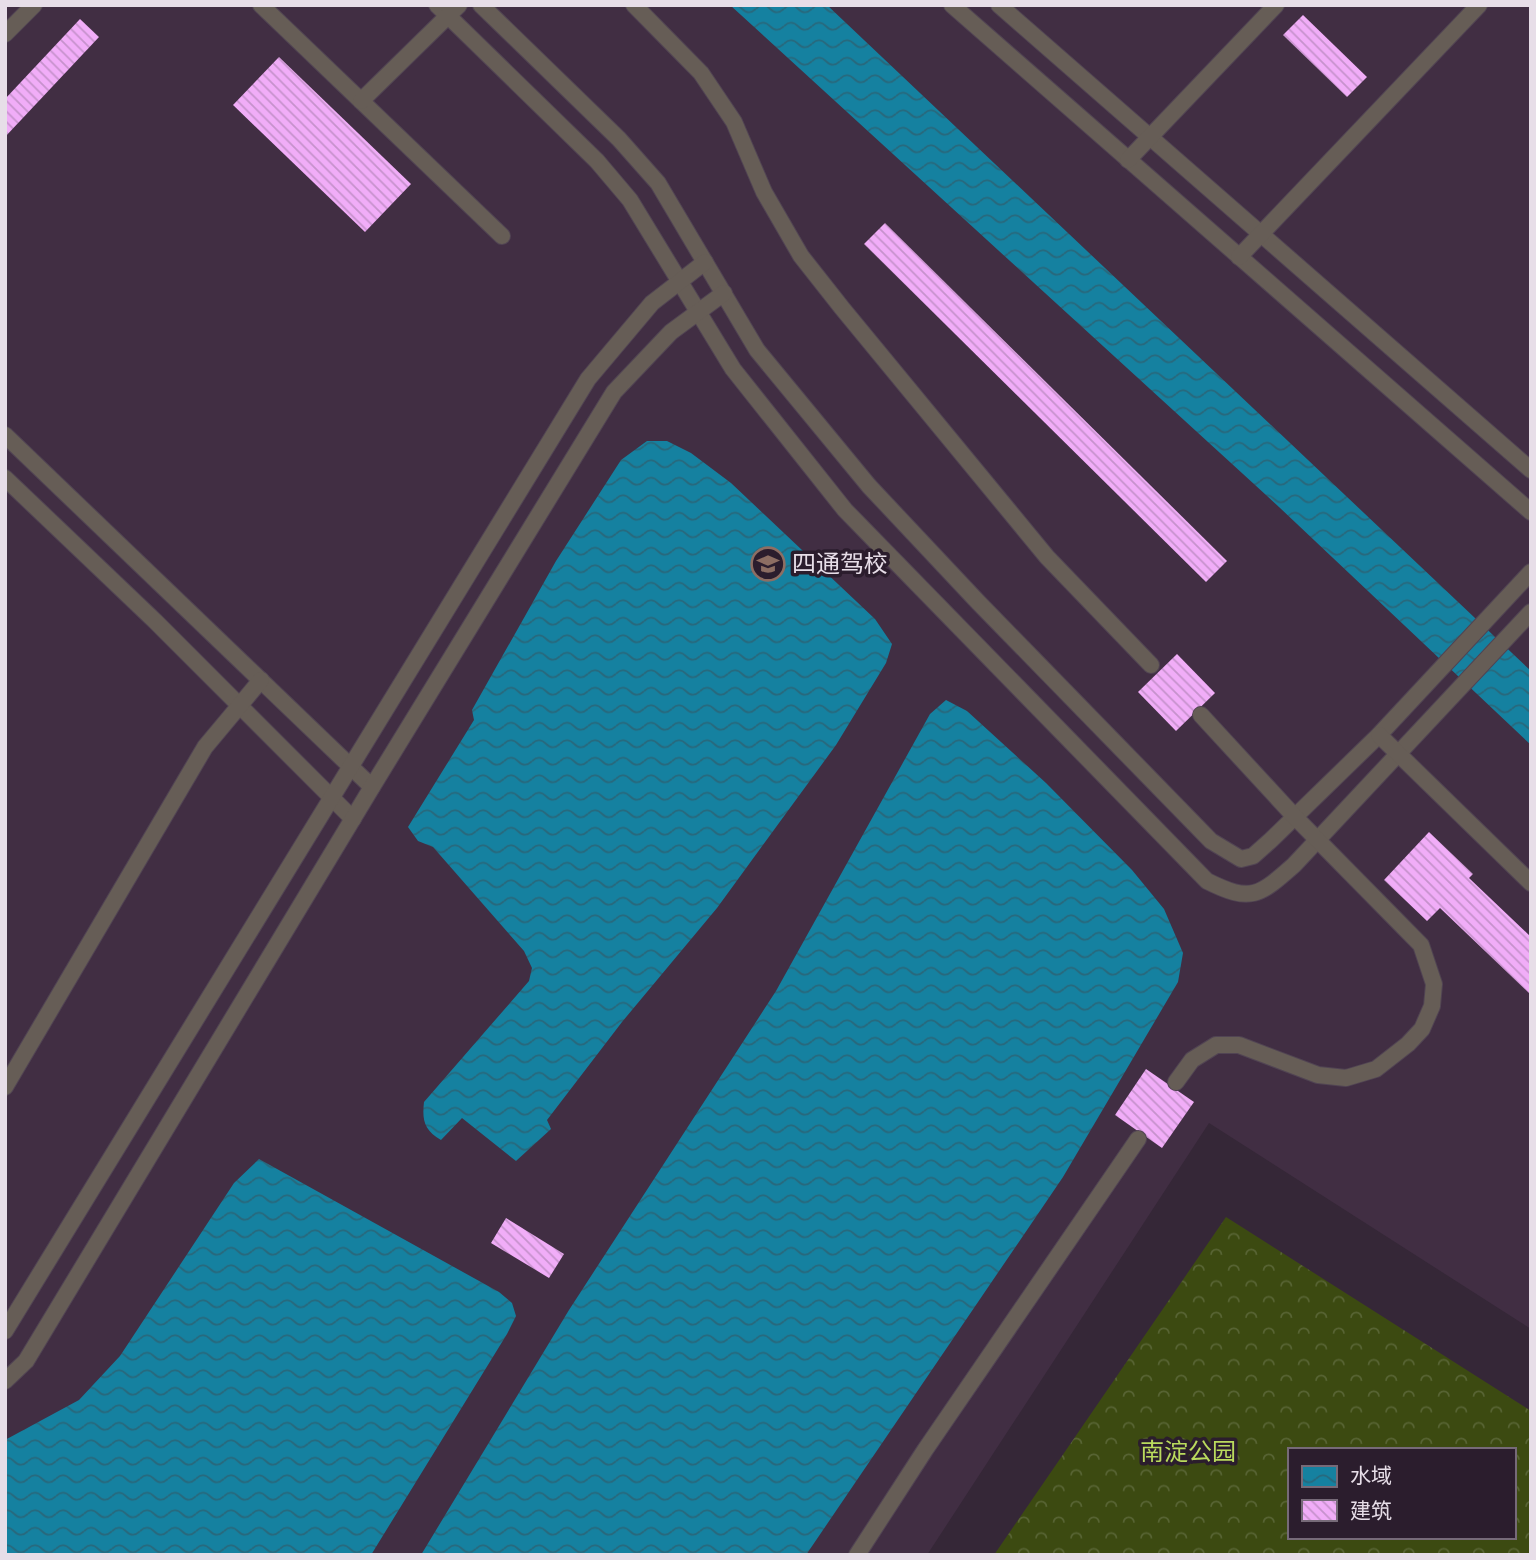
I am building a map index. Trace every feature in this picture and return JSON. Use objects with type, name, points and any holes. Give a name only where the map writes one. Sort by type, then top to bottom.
[{"type":"lane","points":[[5,34],[34,5]]},
{"type":"lane","points":[[261,5],[502,236]]},
{"type":"lane","points":[[481,5],[619,139],[658,183],[757,350],[869,486],[1211,841],[1241,859],[1253,856],[1379,735],[1531,572]]},
{"type":"lane","points":[[634,5],[701,73],[734,122],[764,191],[801,256],[842,309],[1047,558],[1151,665]]},
{"type":"lane","points":[[952,5],[1531,512]]},
{"type":"lane","points":[[999,5],[1531,470]]},
{"type":"lane","points":[[1128,160],[1276,5]]},
{"type":"lane","points":[[1239,257],[1479,5]]},
{"type":"lane","points":[[360,101],[448,9],[597,161],[630,200],[733,369],[845,510],[1207,881],[1232,893],[1251,895],[1269,887],[1317,840],[1528,614]]},
{"type":"lane","points":[[5,1331],[588,379],[652,303],[705,262]]},
{"type":"lane","points":[[5,1381],[26,1361],[614,392],[671,332],[724,293]]},
{"type":"lane","points":[[5,435],[372,787]]},
{"type":"lane","points":[[5,478],[240,705],[353,819]]},
{"type":"lane","points":[[5,1087],[205,747],[261,680]]},
{"type":"lane","points":[[1176,1082],[1192,1059],[1216,1045],[1239,1045],[1318,1075],[1346,1078],[1376,1069],[1408,1044],[1422,1029],[1432,1006],[1434,984],[1421,945],[1317,840],[1200,715]]},
{"type":"lane","points":[[1379,735],[1531,883]]},
{"type":"lane","points":[[857,1555],[933,1438],[1138,1139]]},
{"type":"shaded area","name":"四通驾校","points":[[5,5],[1531,5],[1531,1329],[1209,1123],[927,1555],[5,1555]]},
{"type":"green space","name":"南淀公园","points":[[1226,1217],[1531,1411],[1531,1555],[994,1555]]},
{"type":"water","points":[[730,5],[827,5],[1531,671],[1531,745],[1279,507]]},
{"type":"water","points":[[647,441],[667,441],[691,453],[731,483],[875,619],[892,644],[886,663],[836,745],[717,908],[622,1022],[547,1120],[551,1129],[516,1161],[462,1118],[441,1140],[425,1124],[424,1102],[529,981],[532,968],[524,951],[433,847],[418,841],[408,827],[474,720],[472,710],[556,561],[621,460]]},
{"type":"water","points":[[946,700],[967,711],[1046,783],[1132,870],[1164,909],[1183,953],[1178,982],[1063,1177],[806,1555],[421,1555],[569,1310],[776,991],[930,714]]},
{"type":"water","points":[[259,1159],[499,1292],[512,1303],[516,1316],[371,1555],[5,1555],[5,1440],[79,1400],[120,1356],[234,1183]]},
{"type":"building","points":[[1303,15],[1367,77],[1347,97],[1283,35]]},
{"type":"building","points":[[80,19],[99,37],[5,137],[5,99]]},
{"type":"building","points":[[279,57],[411,184],[365,232],[233,105]]},
{"type":"building","points":[[885,223],[1227,561],[1206,582],[864,244]]},
{"type":"building","points":[[1177,654],[1215,693],[1176,731],[1138,692]]},
{"type":"building","points":[[1429,832],[1473,874],[1469,878],[1531,937],[1531,995],[1440,908],[1427,921],[1384,880]]},
{"type":"building","points":[[1146,1069],[1194,1102],[1162,1148],[1115,1115]]},
{"type":"building","points":[[506,1218],[564,1254],[549,1278],[491,1243]]},
{"type":"place","name":"四通驾校","points":[[768,564]]}]
